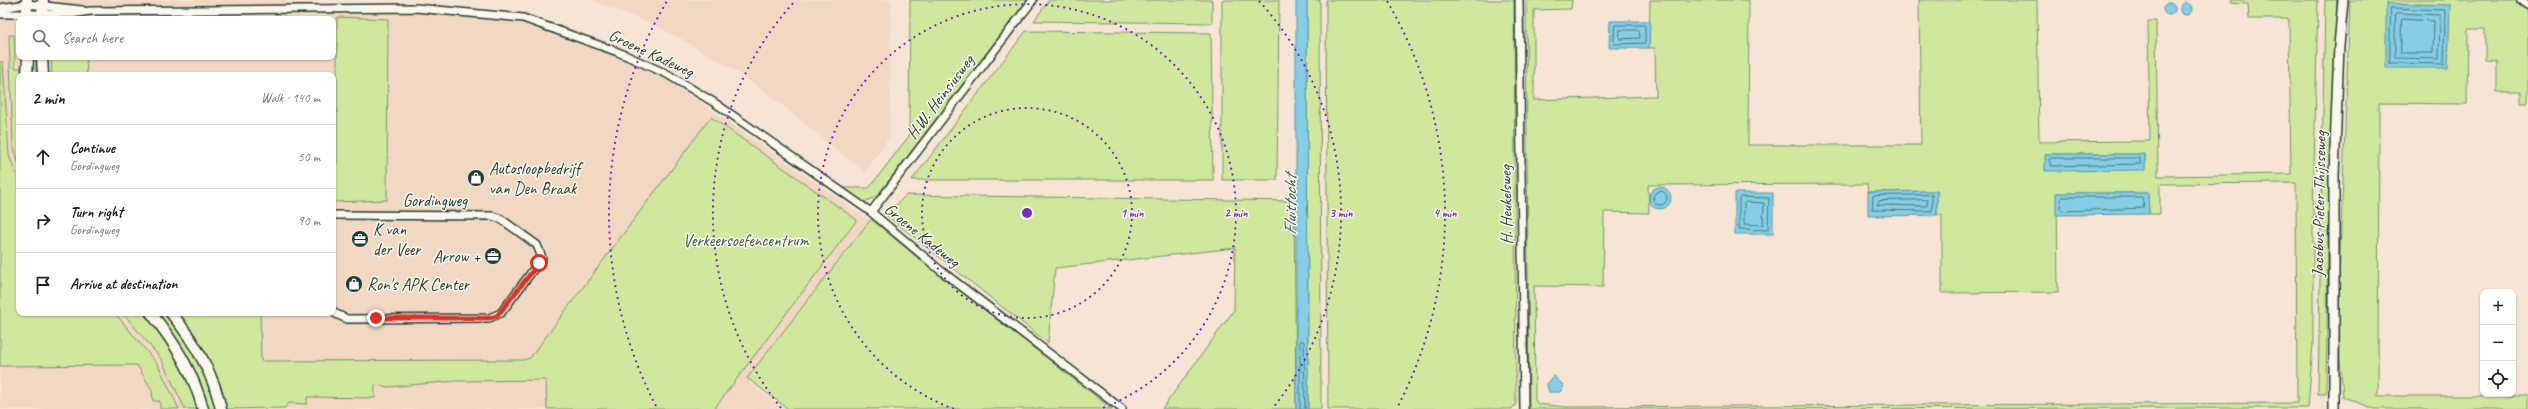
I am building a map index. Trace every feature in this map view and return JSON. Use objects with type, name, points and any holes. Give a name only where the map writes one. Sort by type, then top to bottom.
[{"type":"main road","points":[[27,72],[28,60]]},
{"type":"main road","points":[[42,60],[43,72]]},
{"type":"main road","points":[[153,316],[181,354],[194,380],[203,409]]},
{"type":"main road","points":[[173,316],[200,351],[209,370],[221,409]]},
{"type":"street","name":"H.W. Heinsiusweg","points":[[871,212],[1033,0]]},
{"type":"street","name":"H. Heukelsweg","points":[[1519,0],[1524,409]]},
{"type":"street","name":"Jacobus Pieter Thijsseweg","points":[[2334,409],[2334,175],[2339,46],[2343,0]]},
{"type":"street","points":[[2521,0],[2528,5]]},
{"type":"street","points":[[0,8],[27,10]]},
{"type":"street","name":"Groene Kadeweg","points":[[27,10],[42,9],[90,11],[416,8],[523,18],[618,52],[667,74],[715,103],[871,212],[940,270],[1122,409]]},
{"type":"street","points":[[0,14],[27,10]]},
{"type":"street","name":"Gordingweg","points":[[336,215],[492,216],[501,219],[537,245],[542,258],[502,313],[489,318],[347,319],[336,314]]},
{"type":"shaded area","points":[[0,0],[287,0],[287,3],[502,10],[624,49],[874,224],[749,383],[784,409],[0,409]]},
{"type":"shaded area","points":[[591,0],[891,0],[890,136],[865,172],[768,94],[731,68],[680,38],[645,21]]},
{"type":"green space","points":[[910,0],[1027,0],[877,196],[862,203],[837,188],[869,188],[909,136]]},
{"type":"green space","points":[[1049,0],[1212,0],[1212,23],[1034,21]]},
{"type":"green space","points":[[1222,0],[1279,0],[1277,180],[1222,180]]},
{"type":"green space","points":[[1307,0],[1320,0],[1321,409],[1308,409]]},
{"type":"green space","points":[[1326,0],[1514,0],[1516,404],[1512,409],[1328,409]]},
{"type":"green space","points":[[1526,0],[1572,0],[1571,9],[1534,10],[1534,100],[1656,96],[1655,48],[1649,48],[1650,0],[1749,0],[1748,145],[1921,145],[1919,0],[2037,0],[2039,142],[2150,141],[2148,21],[2156,21],[2158,176],[2291,174],[2289,19],[2249,19],[2248,4],[2231,3],[2232,0],[2318,0],[2313,214],[2313,343],[2308,408],[1529,409]],"holes":[[[2045,154],[2145,154],[2145,170]],[[2296,183],[2297,403],[1566,407],[1538,404],[1535,400],[1534,286],[1603,287],[1604,212],[1649,213],[1648,185],[1867,184],[1868,192],[1937,191],[1937,215],[1942,215],[1942,293],[2058,292],[2057,193],[2148,193],[2149,214],[2160,214],[2160,184]]]},
{"type":"green space","points":[[2325,0],[2337,0],[2328,237],[2326,394],[2318,394]]},
{"type":"green space","points":[[2350,0],[2518,0],[2528,8],[2528,103],[2521,103],[2521,92],[2497,92],[2497,61],[2485,60],[2485,29],[2468,29],[2467,104],[2379,103],[2378,396],[2528,396],[2528,409],[2375,409],[2343,397],[2340,358],[2339,282]]},
{"type":"green space","points":[[337,17],[388,19],[387,200],[336,202]]},
{"type":"green space","points":[[1026,31],[1211,33],[1213,180],[912,180]]},
{"type":"green space","points":[[9,35],[14,35],[15,68],[21,68],[22,72],[16,72],[16,155],[13,146]]},
{"type":"green space","points":[[32,60],[36,60],[36,72],[32,72]]},
{"type":"green space","points":[[51,60],[86,60],[87,72],[52,72]]},
{"type":"green space","points":[[0,62],[3,62],[9,155],[16,174],[16,316],[117,316],[158,365],[179,409],[160,409],[160,401],[153,401],[152,390],[137,365],[0,366]]},
{"type":"green space","name":"Verkeersoefencentrum","points":[[711,117],[857,220],[714,409],[547,409],[546,380],[456,381],[388,387],[375,385],[375,398],[307,397],[307,404],[289,403],[285,408],[226,409],[223,396],[213,370],[201,346],[179,316],[260,316],[261,361],[523,360],[530,358]]},
{"type":"green space","points":[[906,195],[1294,201],[1296,409],[1162,409],[1234,310],[1235,248],[1055,268],[1048,343],[886,215]]},
{"type":"green space","points":[[871,219],[918,258],[1112,409],[788,409],[747,378]]},
{"type":"green space","points":[[125,316],[145,316],[167,342],[188,374],[198,409],[185,409],[161,359]]},
{"type":"green space","points":[[158,316],[166,316],[189,346],[203,370],[216,409],[208,409],[205,395],[195,370],[173,335]]},
{"type":"water","points":[[1296,0],[1307,0],[1308,409],[1296,409]]},
{"type":"water","points":[[2167,3],[2171,3],[2175,9],[2171,15],[2167,15],[2163,11],[2163,7]]},
{"type":"water","points":[[2184,3],[2188,3],[2192,9],[2188,15],[2184,15],[2180,11],[2180,7]]},
{"type":"water","points":[[2386,3],[2450,5],[2448,68],[2386,68]]},
{"type":"water","points":[[1610,21],[1650,21],[1649,48],[1609,48]]},
{"type":"water","points":[[2045,154],[2145,154],[2145,170],[2045,171]]},
{"type":"water","points":[[1660,187],[1668,190],[1671,198],[1668,206],[1660,209],[1652,206],[1649,198],[1652,190]]},
{"type":"water","points":[[1937,191],[1937,215],[1868,216],[1868,192]]},
{"type":"water","points":[[1735,193],[1773,193],[1773,234],[1735,234]]},
{"type":"water","points":[[2056,193],[2148,193],[2149,214],[2056,215]]},
{"type":"water","points":[[1554,376],[1564,386],[1560,392],[1549,392],[1547,384]]},
{"type":"place","name":"Autosloopbedrijf van Den Braak","points":[[476,178]]},
{"type":"place","name":"K van der Veer","points":[[360,239]]},
{"type":"place","name":"Arrow +","points":[[493,256]]},
{"type":"place","name":"Ron's APK Center","points":[[354,284]]},
{"type":"route","points":[[376,318],[489,318],[497,316],[502,313],[539,263]]},
{"type":"water label","name":"Fluittocht","points":[[1290,205]]}]
